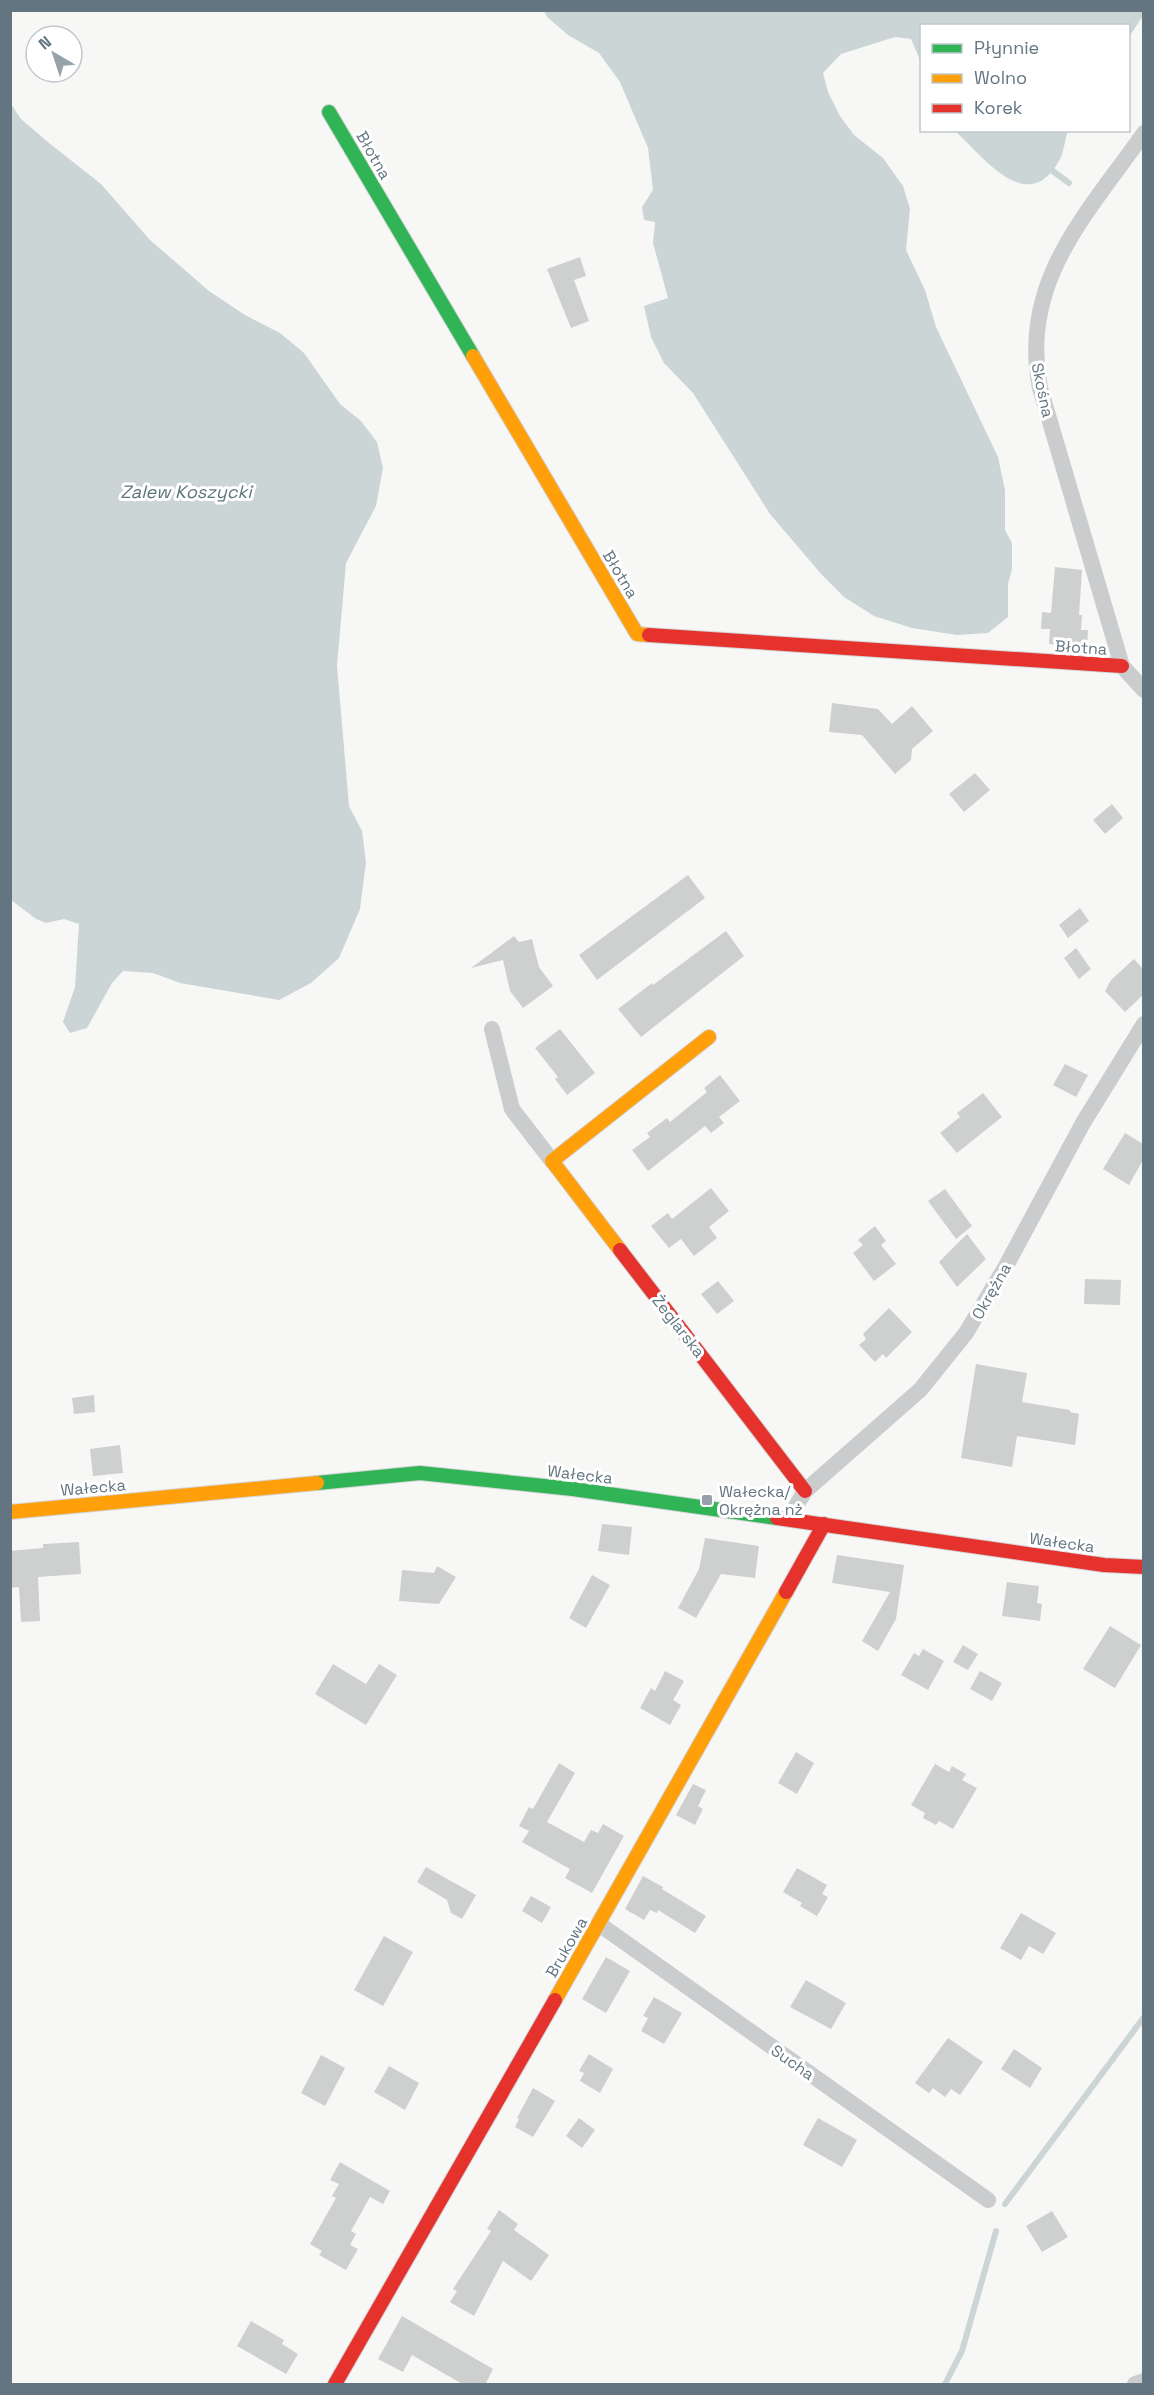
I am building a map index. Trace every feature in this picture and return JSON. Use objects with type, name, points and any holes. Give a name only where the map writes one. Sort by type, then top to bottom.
[{"type":"street","name":"Błotna","points":[[329,112],[637,634],[1122,666]]},
{"type":"street","name":"Skośna","points":[[1122,666],[1040,388],[1035,342],[1041,300],[1061,251],[1143,133]]},
{"type":"street","points":[[1122,666],[1143,690]]},
{"type":"street","name":"Okrężna","points":[[793,1520],[796,1506],[805,1491],[920,1390],[966,1333],[1083,1123],[1143,1024]]},
{"type":"street","name":"Żeglarska","points":[[492,1029],[512,1109],[805,1491]]},
{"type":"street","points":[[552,1161],[709,1038]]},
{"type":"street","name":"Wałecka","points":[[10,1512],[420,1473],[573,1489],[1104,1565],[1143,1567]]},
{"type":"street","name":"Brukowa","points":[[335,2385],[599,1924],[824,1524]]},
{"type":"street","name":"Sucha","points":[[599,1924],[988,2200]]},
{"type":"street","points":[[1135,2385],[1143,2380]]},
{"type":"water","points":[[544,11],[1143,11],[1143,16],[1130,36],[1130,24],[920,24],[920,60],[911,39],[895,37],[841,54],[823,73],[828,92],[840,116],[854,135],[883,158],[903,186],[910,209],[906,250],[925,290],[936,327],[998,457],[1005,490],[1005,530],[1012,543],[1012,569],[1008,584],[1008,617],[988,633],[957,635],[912,628],[874,616],[844,597],[770,514],[693,393],[664,363],[651,337],[644,306],[668,298],[653,243],[655,222],[644,220],[642,207],[653,190],[648,148],[620,82],[599,53],[568,35],[547,17]]},
{"type":"water","name":"Zalew Koszycki","points":[[11,104],[21,119],[101,184],[150,240],[209,291],[245,315],[280,333],[304,353],[340,404],[361,421],[377,442],[383,468],[376,506],[346,563],[337,666],[349,806],[362,831],[366,862],[360,909],[339,958],[311,983],[279,1000],[180,983],[153,973],[123,971],[112,983],[87,1028],[70,1033],[63,1022],[75,987],[79,924],[64,919],[46,923],[36,919],[11,900]]},
{"type":"water","points":[[956,132],[1068,132],[1061,157],[1048,175],[1035,183],[1021,184],[993,168]]},
{"type":"building","points":[[580,257],[586,276],[574,280],[589,321],[571,328],[547,269]]},
{"type":"building","points":[[1055,567],[1082,570],[1079,615],[1082,615],[1081,630],[1088,630],[1087,647],[1049,644],[1050,629],[1041,629],[1042,612],[1051,613]]},
{"type":"building","points":[[832,703],[878,709],[892,724],[912,706],[933,731],[912,749],[911,760],[895,774],[862,735],[829,732]]},
{"type":"building","points":[[975,773],[990,790],[964,812],[949,794]]},
{"type":"building","points":[[1112,804],[1123,818],[1105,834],[1093,820]]},
{"type":"building","points":[[688,875],[705,898],[597,980],[579,955]]},
{"type":"building","points":[[1080,908],[1089,921],[1068,938],[1059,925]]},
{"type":"building","points":[[726,931],[744,956],[641,1037],[618,1009]]},
{"type":"building","points":[[514,936],[519,942],[532,939],[539,967],[553,986],[523,1008],[510,991],[503,960],[471,968]]},
{"type":"building","points":[[1076,948],[1091,969],[1079,979],[1064,958]]},
{"type":"building","points":[[1134,959],[1143,969],[1143,995],[1125,1012],[1105,991],[1111,980]]},
{"type":"building","points":[[560,1029],[595,1073],[567,1095],[555,1079],[558,1077],[535,1048]]},
{"type":"building","points":[[1065,1064],[1088,1075],[1076,1097],[1053,1085]]},
{"type":"building","points":[[720,1075],[740,1101],[719,1117],[724,1123],[711,1133],[705,1126],[648,1171],[632,1150],[650,1137],[647,1133],[667,1118],[670,1122],[707,1092],[704,1088]]},
{"type":"building","points":[[983,1093],[1002,1117],[957,1153],[940,1133],[960,1117],[957,1113]]},
{"type":"building","points":[[1125,1133],[1143,1144],[1143,1160],[1129,1185],[1103,1169]]},
{"type":"building","points":[[711,1188],[729,1211],[709,1227],[717,1238],[694,1256],[681,1239],[669,1248],[651,1226],[668,1213],[672,1219]]},
{"type":"building","points":[[945,1189],[972,1226],[956,1239],[928,1201]]},
{"type":"building","points":[[875,1226],[886,1241],[881,1245],[896,1264],[874,1281],[853,1253],[863,1245],[858,1240]]},
{"type":"building","points":[[967,1234],[986,1259],[957,1287],[939,1262]]},
{"type":"building","points":[[1085,1279],[1121,1280],[1120,1305],[1084,1304]]},
{"type":"building","points":[[718,1281],[734,1301],[717,1314],[701,1294]]},
{"type":"building","points":[[889,1308],[912,1332],[886,1358],[883,1354],[875,1362],[859,1345],[866,1339],[863,1334]]},
{"type":"building","points":[[976,1364],[1027,1373],[1022,1402],[1070,1410],[1070,1412],[1079,1414],[1075,1445],[1017,1436],[1012,1467],[961,1458]]},
{"type":"building","points":[[94,1395],[95,1412],[74,1414],[72,1398]]},
{"type":"building","points":[[120,1445],[123,1473],[93,1476],[90,1449]]},
{"type":"building","points":[[602,1524],[632,1527],[629,1555],[598,1551]]},
{"type":"building","points":[[705,1538],[759,1546],[755,1578],[721,1574],[696,1618],[678,1608],[699,1569]]},
{"type":"building","points":[[79,1542],[81,1574],[38,1577],[40,1621],[21,1622],[19,1587],[10,1588],[10,1551],[43,1548],[43,1544]]},
{"type":"building","points":[[837,1555],[904,1565],[896,1619],[878,1651],[862,1641],[890,1592],[832,1583]]},
{"type":"building","points":[[437,1566],[456,1577],[439,1604],[399,1601],[402,1570],[434,1573]]},
{"type":"building","points":[[592,1575],[610,1585],[586,1628],[569,1618]]},
{"type":"building","points":[[1007,1582],[1039,1586],[1037,1603],[1042,1604],[1040,1621],[1002,1616]]},
{"type":"building","points":[[1110,1626],[1141,1645],[1115,1688],[1083,1669]]},
{"type":"building","points":[[963,1645],[978,1654],[968,1670],[953,1662]]},
{"type":"building","points":[[923,1649],[944,1661],[928,1690],[901,1675],[914,1653],[919,1656]]},
{"type":"building","points":[[333,1664],[366,1684],[379,1664],[397,1675],[366,1725],[315,1694]]},
{"type":"building","points":[[665,1671],[684,1681],[673,1700],[681,1705],[670,1725],[640,1708],[651,1688],[655,1691]]},
{"type":"building","points":[[980,1671],[1002,1683],[992,1701],[970,1689]]},
{"type":"building","points":[[796,1752],[814,1763],[797,1794],[778,1783]]},
{"type":"building","points":[[559,1763],[575,1773],[547,1822],[584,1842],[591,1830],[598,1833],[603,1824],[624,1836],[592,1893],[565,1878],[570,1869],[522,1842],[529,1831],[519,1826],[529,1807],[533,1809]]},
{"type":"building","points":[[935,1764],[949,1772],[952,1766],[966,1774],[962,1780],[977,1788],[953,1829],[939,1821],[936,1825],[923,1818],[925,1813],[911,1805]]},
{"type":"building","points":[[693,1784],[706,1790],[698,1806],[703,1809],[695,1825],[676,1815]]},
{"type":"building","points":[[426,1867],[476,1895],[462,1919],[451,1913],[447,1900],[417,1882]]},
{"type":"building","points":[[797,1868],[827,1885],[822,1894],[828,1897],[817,1916],[800,1906],[802,1903],[783,1892]]},
{"type":"building","points":[[643,1876],[706,1916],[695,1933],[658,1910],[657,1913],[650,1910],[644,1920],[625,1909]]},
{"type":"building","points":[[531,1896],[551,1907],[542,1923],[522,1911]]},
{"type":"building","points":[[1021,1913],[1056,1933],[1043,1954],[1029,1946],[1021,1960],[1000,1948]]},
{"type":"building","points":[[384,1936],[413,1952],[383,2006],[354,1990]]},
{"type":"building","points":[[606,1957],[630,1971],[606,2013],[582,1999]]},
{"type":"building","points":[[806,1980],[846,2003],[831,2029],[790,2007]]},
{"type":"building","points":[[654,1997],[682,2013],[664,2044],[641,2031],[648,2018],[643,2016]]},
{"type":"building","points":[[948,2038],[983,2062],[960,2095],[951,2089],[945,2097],[933,2088],[929,2093],[915,2083]]},
{"type":"building","points":[[1014,2049],[1042,2068],[1030,2088],[1001,2069]]},
{"type":"building","points":[[589,2054],[613,2069],[600,2093],[580,2081],[584,2073],[579,2071]]},
{"type":"building","points":[[321,2055],[345,2068],[325,2106],[301,2093]]},
{"type":"building","points":[[389,2066],[419,2083],[405,2110],[374,2092]]},
{"type":"building","points":[[533,2088],[555,2101],[533,2137],[515,2127],[519,2119],[517,2118]]},
{"type":"building","points":[[579,2118],[595,2130],[582,2148],[566,2136]]},
{"type":"building","points":[[818,2118],[857,2140],[842,2167],[803,2145]]},
{"type":"building","points":[[340,2162],[390,2191],[383,2204],[370,2197],[351,2231],[356,2234],[350,2245],[358,2249],[346,2270],[319,2255],[322,2251],[310,2244],[336,2198],[332,2196],[339,2184],[330,2180]]},
{"type":"building","points":[[499,2210],[518,2224],[514,2230],[549,2255],[531,2281],[503,2261],[474,2316],[450,2302],[457,2291],[453,2289],[491,2231],[487,2229]]},
{"type":"building","points":[[1052,2211],[1068,2237],[1042,2252],[1026,2226]]},
{"type":"building","points":[[402,2316],[493,2369],[485,2385],[464,2385],[412,2355],[403,2372],[378,2359]]},
{"type":"building","points":[[251,2321],[284,2340],[282,2344],[298,2354],[286,2374],[237,2346]]},
{"type":"waterway","points":[[1046,166],[1069,183]]},
{"type":"waterway","points":[[1005,2204],[1144,2017]]},
{"type":"waterway","points":[[945,2384],[962,2351],[996,2231]]},
{"type":"traffic: fast","points":[[329,112],[473,356]]},
{"type":"traffic: fast","points":[[317,1483],[420,1473],[573,1489],[777,1518]]},
{"type":"traffic: slow","points":[[473,356],[637,634],[649,635]]},
{"type":"traffic: slow","points":[[620,1250],[552,1161],[709,1037]]},
{"type":"traffic: slow","points":[[10,1512],[317,1483]]},
{"type":"traffic: slow","points":[[555,2000],[786,1592]]},
{"type":"traffic: jam","points":[[649,635],[1122,666]]},
{"type":"traffic: jam","points":[[620,1250],[805,1491]]},
{"type":"traffic: jam","points":[[777,1518],[1104,1565],[1144,1567]]},
{"type":"traffic: jam","points":[[786,1592],[824,1524]]},
{"type":"traffic: jam","points":[[335,2384],[555,2000]]},
{"type":"place","name":"Wałecka/ Okrężna nż","points":[[707,1500]]}]
